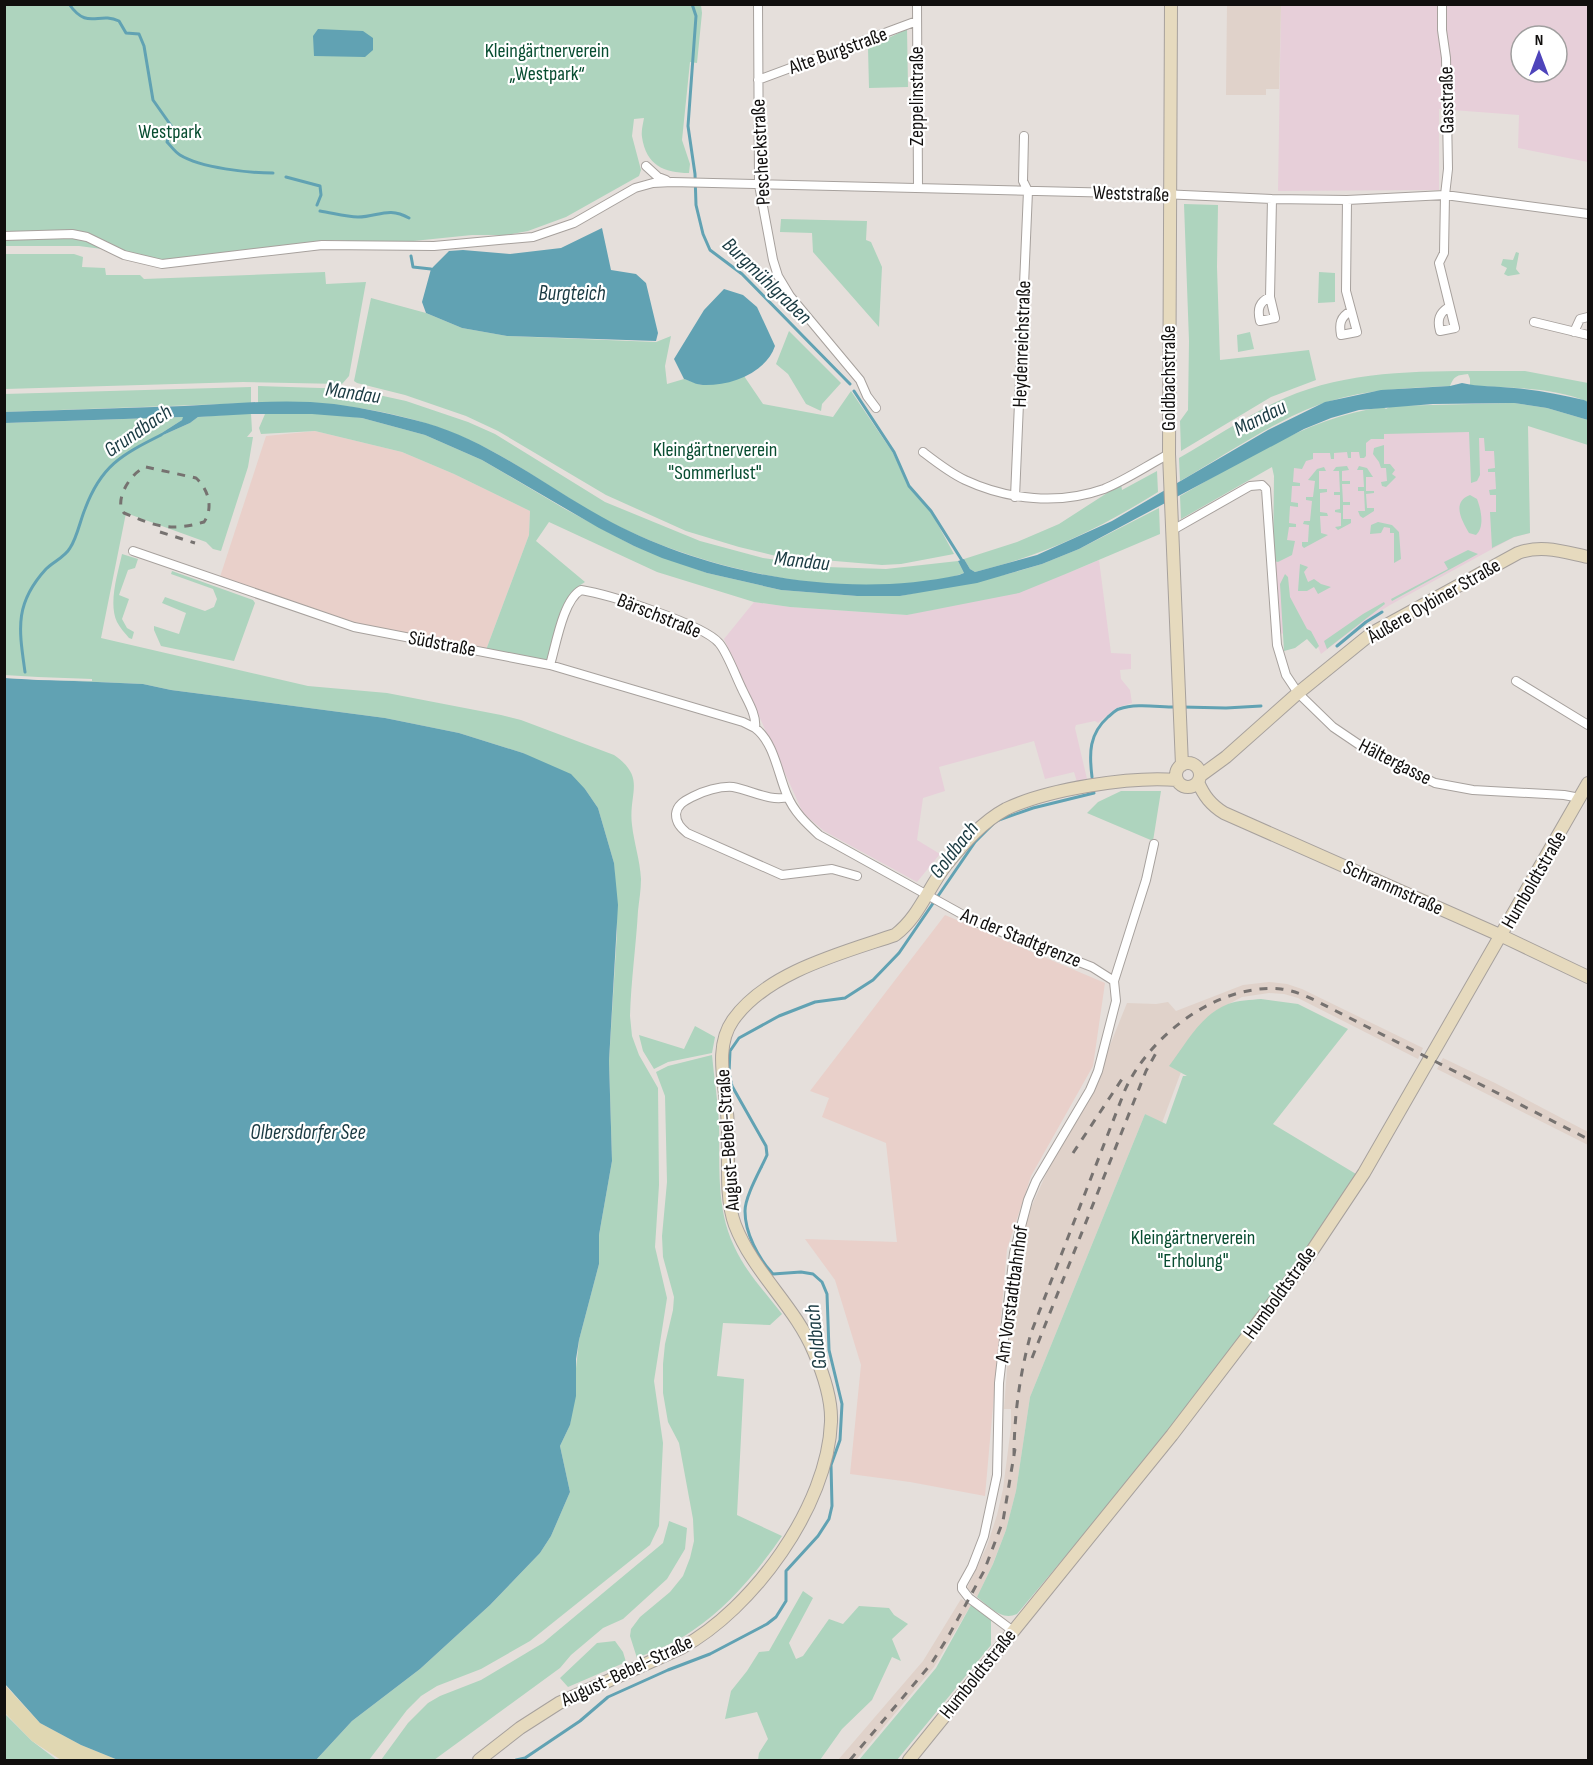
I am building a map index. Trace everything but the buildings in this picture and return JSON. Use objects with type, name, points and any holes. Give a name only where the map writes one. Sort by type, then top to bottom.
[{"type":"main road","name":"Goldbachstraße","points":[[1171,4],[1169,458],[1179,708],[1182,751],[1187,777]]},
{"type":"main road","name":"Äußere Oybiner Straße","points":[[1187,777],[1213,766],[1298,693],[1382,627],[1528,549],[1550,549],[1588,557]]},
{"type":"main road","name":"August-Bebel-Straße","points":[[479,1761],[520,1728],[559,1703],[665,1656],[699,1638],[732,1609],[789,1544],[817,1485],[825,1458],[831,1421],[826,1388],[809,1341],[751,1256],[735,1224],[730,1200],[728,1114],[722,1070],[724,1042],[732,1021],[755,996],[775,982],[817,962],[895,935],[910,921],[930,896],[944,867],[970,837],[1006,809],[1032,799],[1101,784],[1187,777]]},
{"type":"main road","name":"Schrammstraße","points":[[1187,777],[1217,809],[1236,819],[1502,936],[1588,977]]},
{"type":"main road","name":"Humboldtstraße","points":[[909,1761],[1172,1435],[1308,1257],[1364,1173],[1588,783]]},
{"type":"street","name":"Pescheckstraße","points":[[758,4],[759,185],[778,276],[790,296],[860,380],[867,396],[876,408]]},
{"type":"street","name":"Zeppelinstraße","points":[[917,4],[918,188]]},
{"type":"street","name":"Gasstraße","points":[[1442,4],[1442,30],[1446,58],[1448,168],[1444,253],[1439,263],[1449,307]]},
{"type":"street","name":"Alte Burgstraße","points":[[758,80],[917,21]]},
{"type":"street","name":"Heydenreichstraße","points":[[1015,497],[1028,191],[1023,181],[1024,136]]},
{"type":"street","points":[[646,166],[658,177],[672,182]]},
{"type":"street","name":"Weststraße","points":[[4,236],[72,234],[87,237],[124,255],[162,264],[322,245],[434,246],[533,237],[574,223],[635,188],[653,183],[672,182],[1272,199],[1347,200],[1445,195],[1588,214]]},
{"type":"street","points":[[1270,297],[1272,199]]},
{"type":"street","points":[[1347,200],[1346,291],[1351,311]]},
{"type":"street","points":[[1574,332],[1580,319],[1588,317]]},
{"type":"street","points":[[1534,322],[1588,335]]},
{"type":"street","points":[[923,452],[964,479],[1015,497],[1055,498],[1106,488],[1169,458]]},
{"type":"street","name":"Hältergasse","points":[[1171,528],[1250,486],[1262,485],[1266,489],[1277,645],[1286,675],[1298,693],[1333,727],[1367,750],[1435,783],[1473,790],[1580,798]]},
{"type":"street","name":"Südstraße","points":[[133,551],[354,627],[550,665],[743,722],[755,728]]},
{"type":"street","name":"Bärschstraße","points":[[550,665],[573,595],[581,590],[600,593],[694,626],[719,642],[752,709],[755,728],[766,741],[788,797],[802,819],[819,835],[930,896]]},
{"type":"street","points":[[1516,681],[1588,725]]},
{"type":"street","points":[[788,797],[776,798],[730,787],[714,789],[699,793],[685,801],[676,810],[676,819],[679,826],[687,833],[782,875],[832,869],[857,876]]},
{"type":"street","name":"Am Vorstadtbahnhof","points":[[1013,1631],[969,1598],[962,1589],[962,1585],[984,1536],[997,1475],[999,1383],[1017,1238],[1036,1181],[1090,1090],[1098,1071],[1116,1001],[1114,981],[1146,880],[1154,844]]},
{"type":"street","name":"An der Stadtgrenze","points":[[930,896],[976,922],[1092,967],[1114,981]]},
{"type":"shaded area","points":[[1227,5],[1281,6],[1279,89],[1266,89],[1266,95],[1226,95]]},
{"type":"shaded area","points":[[1281,5],[1588,5],[1588,162],[1518,148],[1519,115],[1439,109],[1439,190],[1278,191]]},
{"type":"shaded area","points":[[1527,425],[1530,533],[1514,537],[1390,605],[1321,654],[1312,633],[1295,630],[1277,635],[1273,572],[1274,476],[1342,436]]},
{"type":"shaded area","points":[[315,431],[402,452],[530,511],[529,535],[486,650],[374,628],[334,617],[220,577],[266,436]]},
{"type":"shaded area","points":[[1099,560],[1111,653],[1131,654],[1131,669],[1120,670],[1121,679],[1130,690],[1132,703],[1116,708],[1098,723],[1095,721],[1076,725],[1087,779],[1077,782],[1074,772],[1045,779],[1034,741],[939,767],[945,791],[923,798],[917,840],[940,854],[917,882],[824,831],[803,813],[724,639],[754,602],[790,607],[907,615],[1068,573]]},
{"type":"shaded area","points":[[945,915],[1105,983],[1093,1066],[1031,1176],[1007,1249],[985,1496],[850,1474],[861,1365],[835,1280],[805,1239],[897,1242],[886,1143],[822,1117],[829,1098],[810,1091]]},
{"type":"shaded area","points":[[1269,982],[1302,989],[1423,1048],[1418,1059],[1298,998],[1284,994],[1269,993],[1242,997],[1215,1011],[1170,1066],[1181,1072],[1162,1123],[1145,1114],[1030,1397],[1016,1491],[1006,1530],[977,1597],[967,1588],[987,1546],[997,1515],[1003,1489],[1011,1427],[1011,1409],[1004,1409],[1016,1252],[1024,1223],[1106,1055],[1127,1003],[1168,1002],[1176,1011],[1243,985]]},
{"type":"shaded area","points":[[1443,1058],[1588,1132],[1588,1145],[1437,1069]]},
{"type":"shaded area","points":[[961,1599],[971,1605],[934,1667],[856,1760],[838,1760],[923,1661]]},
{"type":"green space","name":"Westpark","points":[[4,5],[701,5],[697,63],[690,62],[682,140],[690,164],[689,173],[664,169],[652,161],[644,147],[642,137],[644,118],[634,119],[632,136],[641,170],[639,176],[566,217],[528,231],[506,235],[472,235],[384,244],[335,240],[162,260],[79,246],[5,246]]},
{"type":"green space","points":[[907,29],[908,87],[869,88],[868,48]]},
{"type":"green space","points":[[1184,204],[1218,205],[1220,360],[1309,350],[1316,380],[1271,397],[1181,451],[1180,421],[1188,410],[1189,341]]},
{"type":"green space","points":[[781,219],[867,221],[866,240],[871,242],[882,267],[879,327],[813,252],[812,233],[780,232]]},
{"type":"green space","points":[[1516,252],[1519,253],[1516,269],[1520,274],[1508,276],[1504,274],[1507,268],[1501,265],[1503,259],[1513,260]]},
{"type":"green space","points":[[4,254],[74,254],[83,257],[82,267],[105,268],[106,275],[140,275],[144,279],[325,272],[326,284],[366,282],[349,376],[342,384],[243,382],[5,389]]},
{"type":"green space","points":[[1319,272],[1335,273],[1335,302],[1318,303]]},
{"type":"green space","name":"Kleingärtnerverein \"Sommerlust\"","points":[[371,298],[426,313],[462,328],[507,336],[656,342],[671,336],[665,366],[667,384],[684,379],[701,385],[725,382],[744,376],[763,404],[833,417],[851,391],[893,453],[910,489],[931,512],[954,554],[901,564],[882,565],[776,556],[686,531],[606,495],[498,431],[466,416],[405,395],[354,381]]},
{"type":"green space","points":[[789,331],[841,383],[822,404],[821,411],[806,404],[788,374],[776,364]]},
{"type":"green space","points":[[1250,332],[1254,349],[1238,352],[1237,335]]},
{"type":"green space","points":[[1525,371],[1588,383],[1588,402],[1561,393],[1470,385],[1468,374],[1456,377],[1450,386],[1357,394],[1327,402],[1290,417],[1180,481],[1179,458],[1262,409],[1303,391],[1365,376],[1397,373]]},
{"type":"green space","points":[[258,386],[351,389],[406,401],[468,422],[495,434],[605,502],[700,541],[763,558],[826,567],[886,569],[958,561],[964,573],[915,583],[877,586],[837,585],[755,573],[715,563],[638,535],[604,519],[496,453],[458,435],[410,419],[360,408],[309,403],[258,403]]},
{"type":"green space","points":[[251,387],[251,403],[5,412],[4,394]]},
{"type":"green space","points":[[1514,403],[1547,408],[1588,420],[1588,445],[1528,426],[1530,533],[1514,537],[1492,548],[1490,512],[1496,512],[1496,495],[1490,495],[1489,490],[1496,489],[1495,472],[1488,472],[1488,469],[1495,468],[1494,451],[1485,451],[1484,438],[1479,438],[1480,475],[1477,481],[1471,483],[1469,432],[1384,434],[1384,439],[1371,439],[1366,443],[1364,458],[1360,458],[1359,452],[1351,452],[1351,458],[1348,458],[1347,452],[1334,453],[1334,459],[1331,459],[1330,453],[1313,453],[1313,459],[1306,461],[1302,469],[1294,468],[1293,482],[1300,483],[1300,486],[1292,486],[1291,502],[1298,503],[1298,507],[1290,506],[1289,523],[1296,524],[1296,527],[1289,527],[1287,540],[1295,541],[1292,555],[1278,562],[1273,561],[1274,476],[1272,467],[1181,519],[1180,496],[1278,442],[1329,420],[1356,412],[1383,407],[1386,409],[1391,406]]},
{"type":"green space","points":[[251,413],[252,431],[247,437],[253,437],[248,467],[221,551],[213,549],[206,542],[126,513],[101,638],[308,686],[387,693],[521,720],[614,755],[630,771],[634,787],[631,814],[641,879],[630,1016],[632,1036],[639,1055],[658,1088],[659,1185],[655,1247],[667,1298],[654,1381],[663,1443],[659,1526],[650,1545],[530,1641],[481,1669],[437,1686],[421,1696],[407,1710],[369,1760],[316,1760],[352,1721],[420,1669],[490,1605],[540,1553],[551,1536],[570,1492],[560,1446],[570,1425],[579,1340],[599,1264],[599,1235],[612,1161],[609,1061],[617,932],[614,863],[598,808],[585,789],[523,753],[459,733],[385,718],[171,690],[143,684],[5,678],[5,423],[184,417],[160,434],[161,436],[198,417]]},
{"type":"green space","points":[[265,414],[331,414],[362,418],[425,435],[482,460],[634,546],[707,573],[781,590],[857,596],[900,596],[1008,574],[1042,564],[1079,549],[1159,508],[1160,534],[1019,593],[907,615],[790,607],[754,602],[657,572],[549,522],[536,541],[585,582],[569,596],[559,616],[547,660],[486,650],[529,535],[530,511],[402,452],[315,431],[261,434],[259,428]]},
{"type":"green space","points":[[1384,445],[1384,464],[1390,464],[1395,470],[1392,474],[1396,477],[1386,487],[1382,486],[1381,482],[1387,481],[1386,468],[1381,468],[1373,454],[1374,448]]},
{"type":"green space","points":[[1347,466],[1349,470],[1342,471],[1342,481],[1350,481],[1350,484],[1342,484],[1343,502],[1350,502],[1350,505],[1343,505],[1343,519],[1351,519],[1351,523],[1338,530],[1335,527],[1341,526],[1341,513],[1335,510],[1340,509],[1340,495],[1334,495],[1334,492],[1340,492],[1339,471],[1333,471],[1336,467]]},
{"type":"green space","points":[[1359,466],[1367,468],[1373,477],[1366,477],[1366,491],[1374,491],[1374,493],[1366,494],[1367,508],[1374,508],[1374,511],[1363,518],[1358,511],[1365,511],[1364,491],[1358,491],[1358,487],[1364,487],[1363,470],[1357,470]]},
{"type":"green space","points":[[1324,467],[1326,471],[1319,471],[1319,489],[1327,489],[1327,492],[1320,493],[1320,512],[1327,513],[1328,516],[1320,516],[1321,533],[1328,535],[1304,548],[1302,542],[1308,542],[1309,525],[1303,524],[1304,521],[1310,521],[1312,501],[1306,500],[1306,497],[1313,497],[1315,481],[1308,480],[1317,469]]},
{"type":"green space","points":[[1157,471],[1158,492],[1092,530],[1025,558],[975,572],[970,569],[964,559],[1017,542],[1059,524],[1121,484],[1122,490]]},
{"type":"green space","points":[[1470,495],[1477,499],[1481,513],[1481,527],[1476,535],[1469,533],[1459,507],[1464,498]]},
{"type":"green space","points":[[1378,522],[1392,525],[1399,532],[1401,559],[1394,563],[1394,533],[1390,533],[1390,528],[1384,527],[1381,533],[1370,534],[1371,525]]},
{"type":"green space","points":[[1468,550],[1478,554],[1392,601],[1391,599],[1448,569],[1444,562]]},
{"type":"green space","points":[[122,554],[138,559],[135,568],[128,570],[119,595],[129,599],[122,619],[127,628],[134,632],[132,639],[118,624],[113,606]]},
{"type":"green space","points":[[1300,564],[1308,567],[1304,572],[1308,582],[1314,579],[1331,587],[1318,594],[1314,587],[1307,591],[1298,591]]},
{"type":"green space","points":[[172,571],[253,600],[255,603],[234,661],[161,646],[154,626],[179,634],[186,613],[162,603],[165,597],[205,611],[214,607],[217,599],[213,589],[171,574]]},
{"type":"green space","points":[[1285,574],[1288,577],[1290,597],[1319,646],[1316,649],[1307,639],[1295,648],[1284,651],[1280,584]]},
{"type":"green space","points":[[1384,602],[1385,604],[1327,649],[1324,641]]},
{"type":"green space","points":[[1121,791],[1161,791],[1153,841],[1087,813],[1098,802]]},
{"type":"green space","name":"Kleingärtnerverein \"Erholung\"","points":[[1261,999],[1298,1004],[1348,1029],[1273,1124],[1356,1174],[1269,1307],[1207,1387],[1017,1614],[1006,1616],[1001,1614],[977,1597],[1006,1530],[1016,1491],[1030,1397],[1145,1114],[1166,1124],[1183,1076],[1187,1076],[1169,1066],[1202,1022],[1228,1004]]},
{"type":"green space","points":[[695,1026],[715,1037],[712,1053],[668,1062],[654,1069],[643,1051],[639,1035],[684,1049]]},
{"type":"green space","points":[[712,1055],[718,1115],[720,1187],[728,1232],[744,1264],[782,1314],[770,1325],[723,1323],[717,1376],[744,1379],[737,1515],[782,1536],[752,1575],[718,1611],[679,1639],[637,1658],[630,1636],[631,1629],[640,1617],[670,1592],[683,1576],[694,1541],[693,1519],[679,1443],[668,1422],[663,1393],[665,1344],[674,1297],[663,1257],[662,1236],[667,1182],[665,1096],[656,1072],[668,1066]]},
{"type":"green space","points":[[669,1521],[687,1528],[685,1549],[667,1579],[623,1619],[603,1628],[571,1655],[560,1668],[434,1760],[381,1760],[408,1723],[428,1703],[481,1680],[543,1643],[663,1543]]},
{"type":"green space","points":[[803,1591],[813,1598],[789,1643],[796,1659],[803,1656],[829,1619],[843,1624],[859,1606],[889,1608],[894,1615],[908,1624],[892,1639],[901,1661],[892,1657],[872,1700],[842,1729],[820,1760],[758,1760],[759,1753],[768,1739],[757,1712],[725,1719],[731,1691],[759,1652],[769,1651]]},
{"type":"green space","points":[[971,1605],[991,1620],[991,1645],[897,1760],[859,1760],[936,1668]]},
{"type":"green space","points":[[615,1641],[623,1652],[626,1662],[568,1687],[560,1678],[597,1643]]},
{"type":"green space","points":[[4,1713],[32,1741],[57,1760],[5,1760]]},
{"type":"sand","points":[[4,1684],[40,1723],[81,1745],[118,1760],[61,1760],[32,1741],[5,1713]]},
{"type":"water","points":[[318,29],[363,31],[373,38],[373,50],[365,57],[314,56],[313,36]]},
{"type":"water","name":"Burgteich","points":[[602,228],[611,270],[636,274],[646,283],[658,333],[656,341],[507,336],[462,328],[426,313],[422,302],[431,269],[449,251],[510,254],[561,248]]},
{"type":"water","points":[[724,289],[743,295],[757,307],[775,346],[764,364],[746,376],[713,385],[698,384],[684,379],[674,359],[704,310]]},
{"type":"water","points":[[1462,383],[1532,390],[1584,400],[1588,402],[1588,420],[1547,408],[1514,403],[1433,404],[1359,410],[1304,429],[1079,549],[1042,564],[977,583],[900,596],[857,596],[781,590],[707,573],[634,546],[482,460],[425,435],[362,418],[312,414],[198,417],[190,423],[159,436],[183,417],[5,423],[4,412],[278,401],[315,402],[369,410],[426,423],[473,441],[602,517],[642,537],[685,554],[729,567],[776,577],[822,583],[869,584],[915,582],[959,575],[964,573],[958,561],[964,559],[970,569],[975,572],[1037,555],[1112,521],[1268,430],[1325,402],[1381,390],[1450,386]]},
{"type":"water","name":"Olbersdorfer See","points":[[5,678],[143,684],[171,690],[385,718],[459,733],[523,753],[571,774],[598,808],[614,863],[618,905],[609,1061],[612,1161],[599,1235],[599,1264],[576,1359],[576,1396],[570,1425],[560,1446],[570,1492],[551,1536],[540,1553],[490,1605],[420,1669],[352,1721],[316,1760],[118,1760],[81,1745],[40,1723],[5,1684]]},
{"type":"pier","points":[[4,675],[92,679],[92,681],[5,678]]},
{"type":"waterway","points":[[69,4],[82,17],[119,21],[126,33],[139,34],[144,46],[153,100],[172,127],[167,142],[178,154],[189,160],[212,166],[239,171],[273,173]]},
{"type":"waterway","name":"Burgmühlgraben","points":[[692,4],[696,16],[688,126],[695,174],[696,205],[703,234],[710,250],[742,274],[850,384]]},
{"type":"waterway","points":[[286,177],[320,186],[321,195],[317,205]]},
{"type":"waterway","points":[[320,211],[358,217],[389,212],[409,218]]},
{"type":"waterway","points":[[411,256],[413,267],[431,269]]},
{"type":"waterway","name":"Burgmühlgraben","points":[[854,391],[894,452],[909,486],[931,511],[963,562]]},
{"type":"waterway","name":"Grundbach","points":[[25,672],[21,643],[21,618],[28,594],[46,569],[70,548],[91,494],[106,472],[114,463],[134,449],[161,435]]},
{"type":"waterway","name":"Goldbach","points":[[1337,646],[1382,612]]},
{"type":"waterway","name":"Goldbach","points":[[1092,777],[1091,752],[1094,737],[1102,723],[1114,712],[1133,706],[1175,707]]},
{"type":"waterway","name":"Goldbach","points":[[1182,707],[1261,706]]},
{"type":"waterway","name":"Goldbach","points":[[516,1760],[525,1758],[580,1721],[608,1697],[710,1654],[767,1624],[776,1617],[786,1601],[786,1571],[818,1536],[829,1519],[832,1506],[831,1465],[840,1440],[842,1404],[829,1350],[827,1294],[822,1282],[813,1274],[801,1272],[773,1274],[762,1260],[750,1236],[747,1228],[746,1205],[750,1190],[767,1155],[766,1146],[732,1086],[729,1073],[730,1051],[739,1038],[779,1016],[815,1002],[845,998],[873,980],[899,953],[975,842],[996,821],[1033,808],[1094,793]]},
{"type":"railway","points":[[146,467],[196,478],[204,487],[209,504],[204,522],[182,527],[163,526],[124,513],[121,507],[122,494],[135,474],[146,467]]},
{"type":"railway","points":[[160,532],[195,543]]},
{"type":"railway","points":[[1014,1456],[1018,1394],[1031,1333],[1125,1090],[1151,1050],[1169,1032],[1211,1004],[1257,989],[1281,989],[1301,994],[1588,1139]]},
{"type":"railway","points":[[1032,1358],[1146,1071],[1156,1053]]},
{"type":"railway","points":[[1073,1153],[1124,1076]]},
{"type":"railway","points":[[850,1760],[931,1664],[984,1571],[1003,1521],[1015,1449]]},
{"type":"park label","name":"Kleingärtnerverein „Westpark“","points":[[547,62]]},
{"type":"water label","name":"Mandau","points":[[353,393]]},
{"type":"water label","name":"Mandau","points":[[1260,418]]},
{"type":"water label","name":"Mandau","points":[[802,561]]}]
